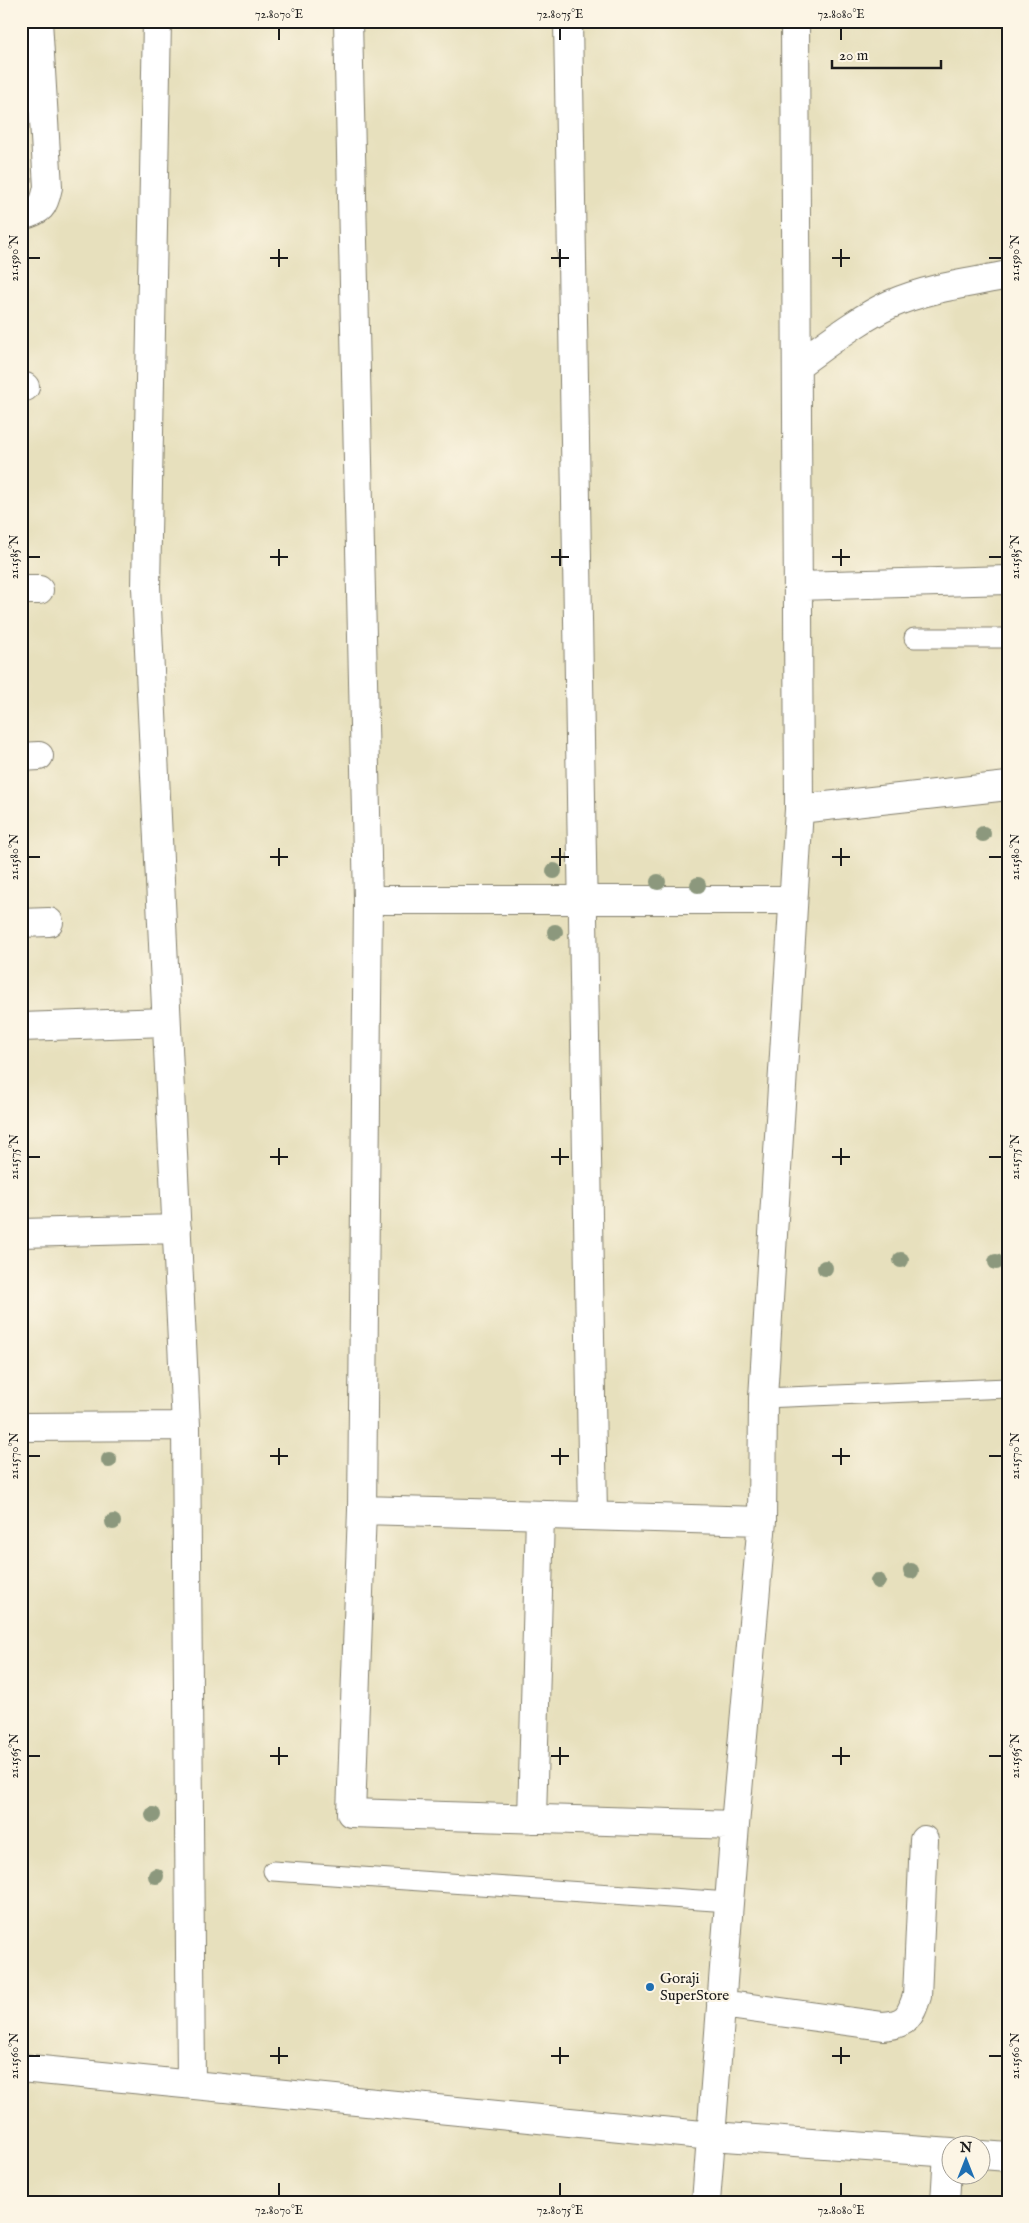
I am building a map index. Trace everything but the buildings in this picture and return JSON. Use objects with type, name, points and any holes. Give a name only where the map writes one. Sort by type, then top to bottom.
[{"type":"street","points":[[21,216],[37,212],[45,202],[48,187],[38,21]]},
{"type":"street","points":[[157,21],[146,587],[186,1426],[191,2084]]},
{"type":"street","points":[[348,21],[368,900],[362,1510],[351,1814],[735,1825]]},
{"type":"street","points":[[568,21],[593,1516]]},
{"type":"street","points":[[706,2202],[735,1825],[762,1521],[764,1398],[799,809],[795,21]]},
{"type":"street","points":[[797,365],[890,304],[912,296],[1008,275]]},
{"type":"street","points":[[798,586],[1008,580]]},
{"type":"street","points":[[799,809],[1008,786]]},
{"type":"street","points":[[368,900],[793,900]]},
{"type":"street","points":[[21,923],[49,922]]},
{"type":"street","points":[[21,1027],[166,1022]]},
{"type":"street","points":[[21,1234],[177,1229]]},
{"type":"street","points":[[21,1427],[186,1426]]},
{"type":"street","points":[[362,1510],[762,1521]]},
{"type":"street","points":[[532,1819],[540,1515]]},
{"type":"street","points":[[721,2004],[883,2026],[899,2025],[911,2014],[917,1996],[924,1840]]},
{"type":"street","points":[[21,2068],[712,2136],[942,2152]]},
{"type":"street","points":[[992,2156],[1008,2157]]},
{"type":"street","points":[[944,2202],[946,2186]]},
{"type":"lane","points":[[914,638],[1008,638]]},
{"type":"lane","points":[[764,1398],[1008,1388]]},
{"type":"lane","points":[[273,1871],[729,1902]]},
{"type":"place","name":"Goraji SuperStore","points":[[650,1987]]}]
